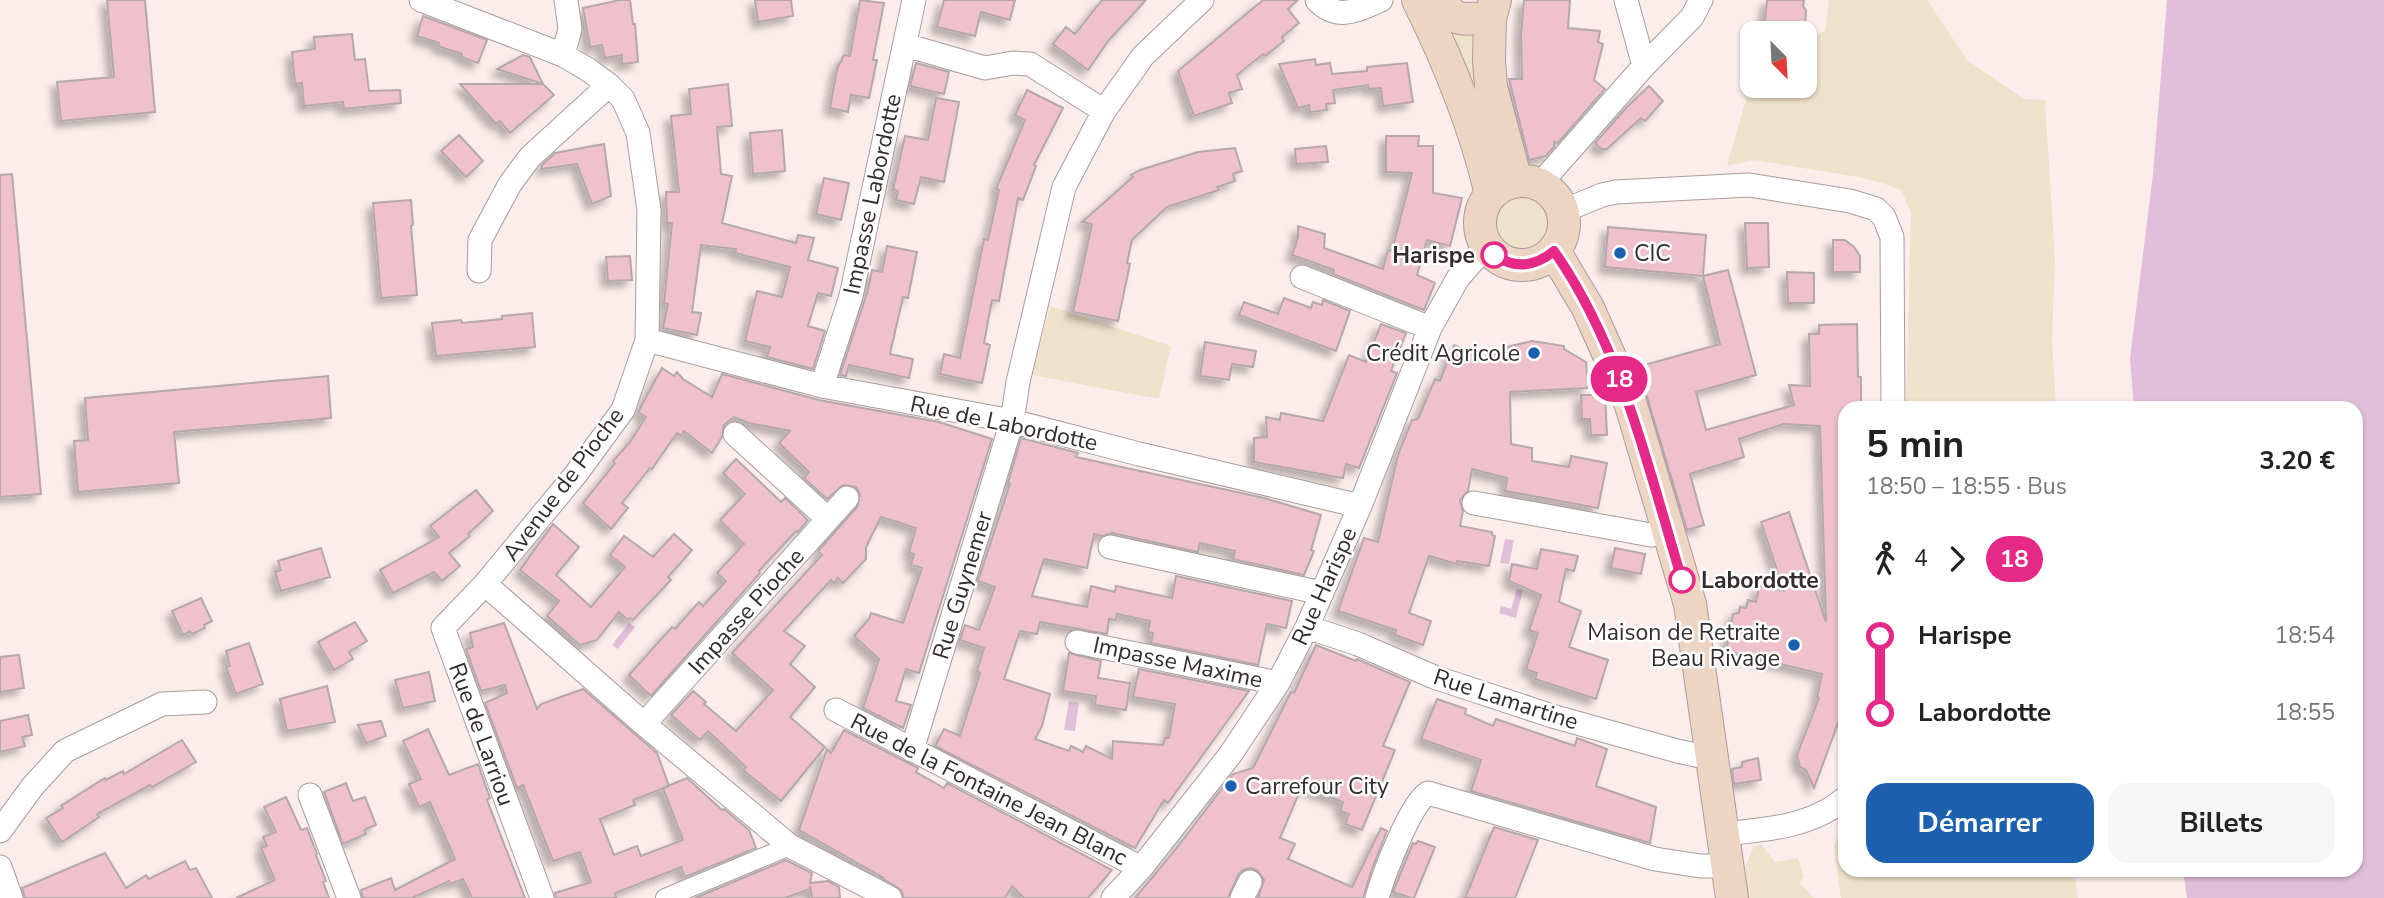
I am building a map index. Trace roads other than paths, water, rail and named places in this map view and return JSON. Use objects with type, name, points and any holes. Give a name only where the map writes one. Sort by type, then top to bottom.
[{"type":"main road","points":[[1418,0],[1459,92],[1482,155],[1515,186],[1550,191],[1563,211],[1564,232],[1554,251],[1535,263],[1513,264],[1494,255],[1486,247],[1482,236],[1480,214],[1515,186]]},
{"type":"main road","points":[[1439,0],[1450,14],[1462,20],[1493,10],[1489,60],[1491,87],[1515,186]]},
{"type":"main road","points":[[1554,251],[1588,308],[1630,402],[1690,604],[1732,898]]},
{"type":"street","name":"Avenue de Pioche","points":[[421,0],[563,55],[587,68],[609,85],[623,99],[638,133],[649,209],[647,340],[623,410],[576,474],[485,584]]},
{"type":"street","points":[[563,55],[570,29],[566,0]]},
{"type":"street","name":"Impasse Labordotte","points":[[822,386],[850,296],[914,0]]},
{"type":"street","name":"Rue Guynemer","points":[[912,750],[1012,421],[1018,382],[1064,187],[1104,111],[1143,56],[1202,0]]},
{"type":"street","points":[[1317,0],[1324,7],[1348,14],[1381,0]]},
{"type":"street","points":[[1626,0],[1644,66]]},
{"type":"street","points":[[1515,186],[1644,66],[1692,17],[1700,0]]},
{"type":"street","points":[[905,45],[985,68],[1013,63],[1030,64],[1104,111]]},
{"type":"street","points":[[479,271],[480,240],[510,184],[530,157],[609,85]]},
{"type":"street","points":[[1563,211],[1615,192],[1749,185],[1850,201],[1876,209],[1884,217],[1892,237],[1893,401]]},
{"type":"street","name":"Rue Harispe","points":[[1113,898],[1142,868],[1230,755],[1278,683],[1307,627],[1360,506],[1430,328],[1458,278],[1486,247]]},
{"type":"street","points":[[1301,277],[1430,328]]},
{"type":"street","name":"Rue de Labordotte","points":[[647,340],[822,386],[1012,421],[1360,506]]},
{"type":"street","points":[[735,434],[828,519]]},
{"type":"street","name":"Impasse Pioche","points":[[644,724],[847,498]]},
{"type":"street","points":[[1474,503],[1651,535],[1667,531]]},
{"type":"street","points":[[1110,547],[1322,593]]},
{"type":"street","points":[[485,584],[644,724],[790,846],[890,898]]},
{"type":"street","name":"Rue de Larriou","points":[[485,584],[443,628],[542,898]]},
{"type":"street","name":"Rue Lamartine","points":[[1307,627],[1358,644],[1434,677],[1552,716],[1710,758]]},
{"type":"street","name":"Impasse Maxime","points":[[1077,642],[1278,683]]},
{"type":"street","points":[[0,831],[33,786],[65,751],[162,704],[205,702]]},
{"type":"street","name":"Rue de la Fontaine Jean Blanc","points":[[836,710],[1142,868]]},
{"type":"street","points":[[1377,898],[1420,798],[1428,793],[1655,859],[1700,866],[1726,866]]},
{"type":"street","points":[[310,795],[349,898]]},
{"type":"street","points":[[1722,834],[1806,820],[1821,815],[1838,803]]},
{"type":"street","points":[[664,898],[790,846]]},
{"type":"street","points":[[0,867],[11,898]]},
{"type":"place","name":"CIC","points":[[1620,253]]},
{"type":"place","name":"Harispe","points":[[1494,255]]},
{"type":"place","name":"Crédit Agricole","points":[[1534,353]]},
{"type":"place","name":"Labordotte","points":[[1682,580]]},
{"type":"place","name":"Maison de Retraite Beau Rivage","points":[[1794,645]]},
{"type":"place","name":"Carrefour City","points":[[1231,786]]}]
